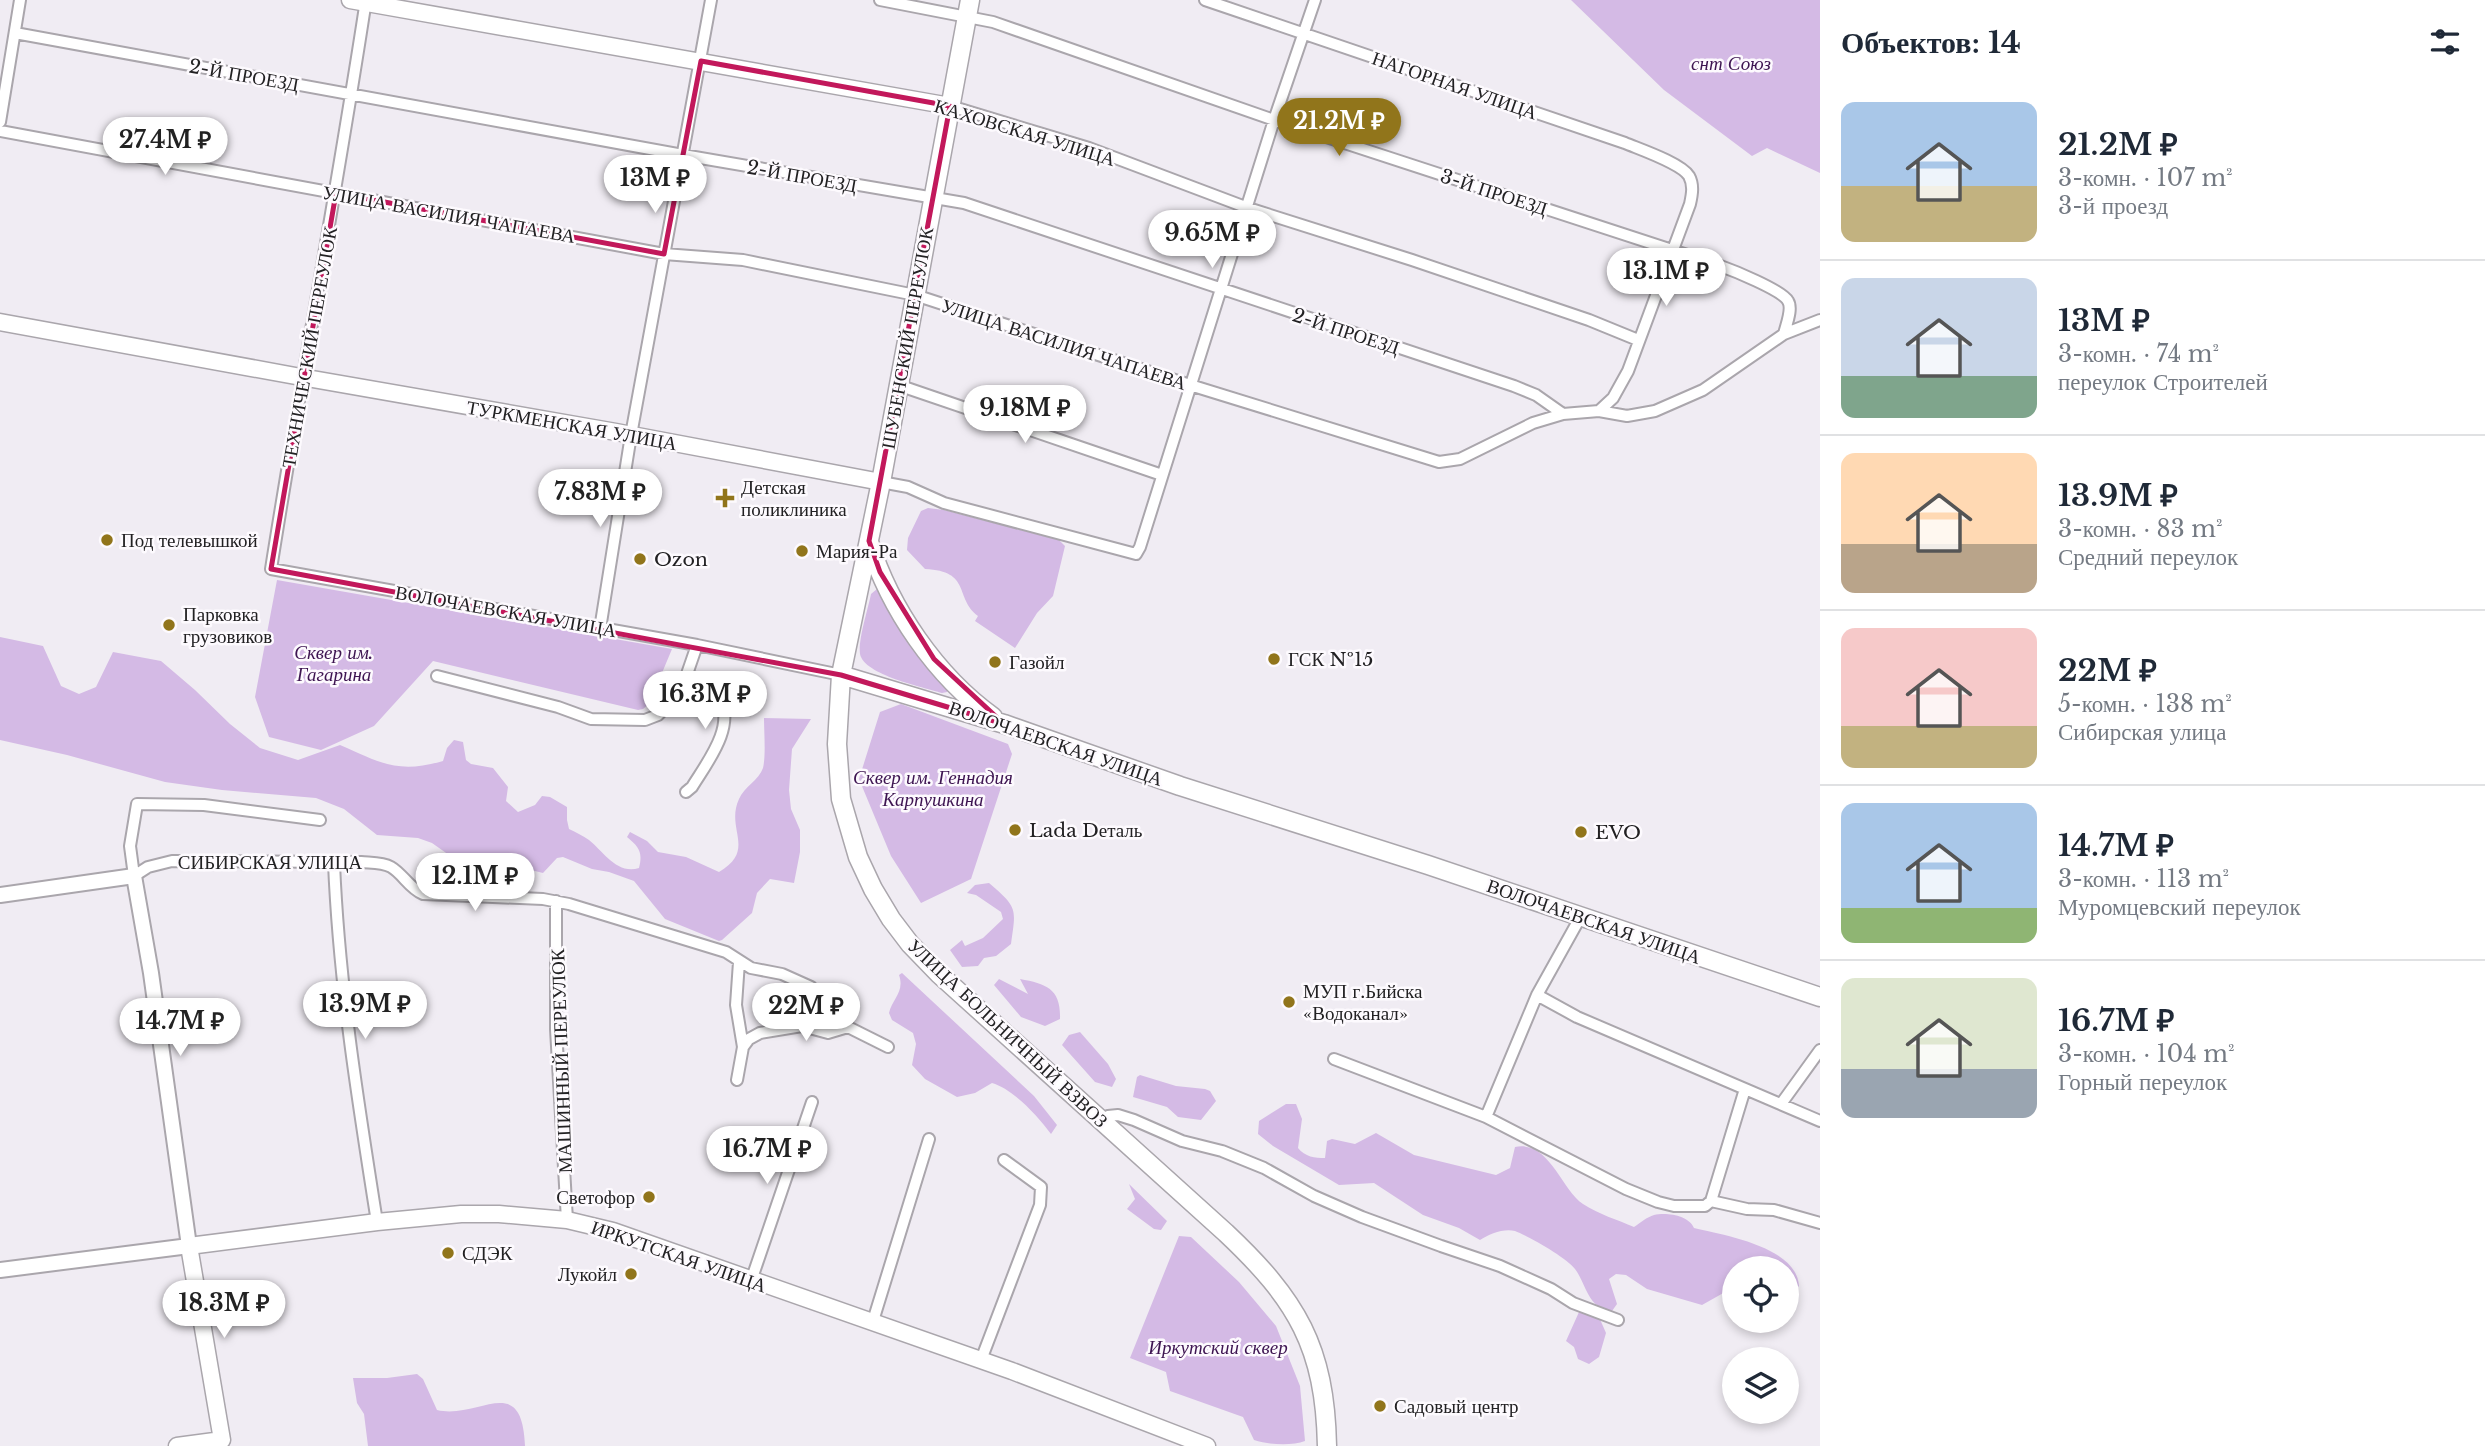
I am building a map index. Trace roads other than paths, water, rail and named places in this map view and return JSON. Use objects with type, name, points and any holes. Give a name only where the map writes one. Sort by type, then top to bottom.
[{"type":"main road","name":"КАХОВСКАЯ УЛИЦА","points":[[361,1],[950,106]]},
{"type":"main road","name":"ШУБЕНСКИЙ ПЕРЕУЛОК","points":[[842,675],[881,482],[968,8]]},
{"type":"main road","name":"ТУРКМЕНСКАЯ УЛИЦА","points":[[0,322],[881,482]]},
{"type":"main road","points":[[869,541],[880,572],[909,626],[960,689],[1004,724]]},
{"type":"main road","name":"ВОЛОЧАЕВСКАЯ УЛИЦА","points":[[842,675],[1004,724],[1180,786],[1820,997]]},
{"type":"main road","name":"УЛИЦА БОЛЬНИЧНЫЙ ВЗВОЗ","points":[[842,675],[837,744],[841,799],[858,857],[873,890],[891,919],[910,944],[939,974],[1241,1247],[1282,1292],[1309,1340],[1318,1366],[1326,1411],[1327,1446]]},
{"type":"main road","name":"УЛИЦА БОЛЬНИЧНЫЙ ВЗВОЗ","points":[[842,675],[829,705],[826,722],[826,771],[830,802],[847,861],[881,926],[931,983],[1258,1280],[1286,1320],[1298,1345],[1312,1391],[1316,1446]]},
{"type":"main road","name":"ИРКУТСКАЯ УЛИЦА","points":[[189,1245],[377,1222],[479,1213],[568,1220],[613,1231],[873,1321],[1207,1446]]},
{"type":"main road","points":[[177,1446],[221,1443],[189,1245]]},
{"type":"street","points":[[0,117],[20,0]]},
{"type":"street","points":[[600,629],[631,435],[711,0]]},
{"type":"street","name":"3-Й ПРОЕЗД","points":[[880,0],[968,8],[1052,41],[1274,120],[1728,269],[1781,294],[1789,302],[1784,334]]},
{"type":"street","name":"НАГОРНАЯ УЛИЦА","points":[[1205,0],[1625,142],[1682,170],[1689,176],[1692,188],[1690,204],[1672,250]]},
{"type":"street","points":[[898,385],[1162,475],[1274,120],[1315,0]]},
{"type":"street","name":"ТЕХНИЧЕСКИЙ ПЕРЕУЛОК","points":[[271,569],[301,377],[352,95],[361,1]]},
{"type":"street","name":"2-Й ПРОЕЗД","points":[[15,33],[964,204],[1514,386],[1536,395],[1563,414]]},
{"type":"street","name":"КАХОВСКАЯ УЛИЦА","points":[[950,106],[1089,148],[1248,208],[1589,320],[1638,340]]},
{"type":"street","name":"УЛИЦА ВАСИЛИЯ ЧАПАЕВА","points":[[0,131],[664,254],[706,255],[743,260],[915,295],[1429,460],[1448,462],[1460,459],[1533,423],[1563,414]]},
{"type":"street","points":[[1599,411],[1621,385],[1672,250]]},
{"type":"street","points":[[1563,414],[1599,411],[1627,416],[1641,415],[1674,403],[1714,383],[1784,334],[1820,320]]},
{"type":"street","name":"ТУРКМЕНСКАЯ УЛИЦА","points":[[881,482],[908,487],[944,503],[1136,554],[1162,475]]},
{"type":"street","name":"ВОЛОЧАЕВСКАЯ УЛИЦА","points":[[271,569],[697,645],[842,675]]},
{"type":"street","points":[[437,676],[558,707],[591,719],[645,720],[658,715],[672,701],[688,674],[697,645]]},
{"type":"street","points":[[686,792],[692,787],[718,744],[724,722],[720,698],[708,686],[688,674]]},
{"type":"street","points":[[189,1245],[151,973],[130,846],[136,804],[216,806],[320,820]]},
{"type":"street","name":"СИБИРСКАЯ УЛИЦА","points":[[0,895],[134,876],[148,867],[172,861],[361,862],[387,866],[423,894],[556,901],[726,952],[758,971],[782,974],[811,987]]},
{"type":"street","points":[[334,863],[349,1041],[377,1222]]},
{"type":"street","name":"МАШИННЫЙ ПЕРЕУЛОК","points":[[556,901],[556,1029],[568,1220]]},
{"type":"street","points":[[1486,1117],[1537,995],[1581,916]]},
{"type":"street","points":[[737,1080],[743,1047],[736,1005],[740,962]]},
{"type":"street","points":[[1537,995],[1577,1017],[1820,1121]]},
{"type":"street","points":[[743,1047],[760,1032],[802,1026],[828,1033],[848,1027],[888,1047]]},
{"type":"street","points":[[1781,1104],[1820,1050]]},
{"type":"street","points":[[1334,1059],[1486,1117],[1626,1189],[1674,1206],[1705,1206],[1711,1201],[1745,1088]]},
{"type":"street","points":[[751,1280],[812,1101]]},
{"type":"street","points":[[1101,1120],[1118,1115],[1182,1140],[1222,1151],[1264,1168],[1314,1196],[1362,1217],[1440,1247],[1500,1266],[1551,1289],[1573,1303],[1618,1320]]},
{"type":"street","points":[[873,1321],[929,1139]]},
{"type":"street","points":[[981,1360],[1040,1205],[1041,1187],[1004,1160]]},
{"type":"street","points":[[1711,1201],[1747,1209],[1774,1210],[1820,1223]]},
{"type":"street","name":"ИРКУТСКАЯ УЛИЦА","points":[[0,1270],[189,1245]]},
{"type":"place","name":"Детская поликлиника","points":[[725,498]]},
{"type":"place","name":"Под телевышкой","points":[[107,540]]},
{"type":"place","name":"Мария-Ра","points":[[802,551]]},
{"type":"place","name":"Ozon","points":[[640,559]]},
{"type":"place","name":"Парковка грузовиков","points":[[169,625]]},
{"type":"place","name":"ГСК №15","points":[[1274,659]]},
{"type":"place","name":"Газойл","points":[[995,662]]},
{"type":"place","name":"Lada Dеталь","points":[[1015,830]]},
{"type":"place","name":"EVO","points":[[1581,832]]},
{"type":"place","name":"МУП г.Бийска «Водоканал»","points":[[1289,1002]]},
{"type":"place","name":"Светофор","points":[[649,1197]]},
{"type":"place","name":"СДЭК","points":[[448,1253]]},
{"type":"place","name":"Лукойл","points":[[631,1274]]},
{"type":"place","name":"Садовый центр","points":[[1380,1406]]},
{"type":"park label","name":"снт Союз","points":[[1731,63]]},
{"type":"park label","name":"Сквер им. Гагарина","points":[[334,663]]},
{"type":"park label","name":"Сквер им. Геннадия Карпушкина","points":[[933,788]]},
{"type":"park label","name":"Иркутский сквер","points":[[1218,1347]]}]
